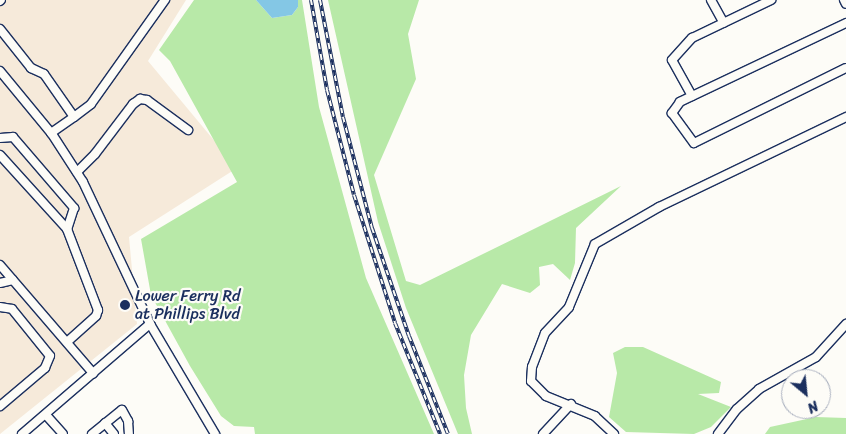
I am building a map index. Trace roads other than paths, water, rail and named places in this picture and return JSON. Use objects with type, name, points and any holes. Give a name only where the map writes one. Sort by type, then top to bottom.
[{"type":"street","points":[[52,133],[91,104],[165,0]]},
{"type":"street","points":[[711,0],[724,23]]},
{"type":"street","points":[[692,96],[672,60],[692,38],[771,0]]},
{"type":"street","points":[[844,0],[846,4]]},
{"type":"street","points":[[846,23],[680,102],[672,113],[694,143],[846,68]]},
{"type":"street","points":[[0,29],[31,68],[44,74],[74,117]]},
{"type":"street","points":[[0,71],[52,133],[77,172],[150,324],[215,434]]},
{"type":"street","points":[[77,172],[140,99],[147,100],[188,130]]},
{"type":"street","points":[[614,434],[595,416],[571,404],[546,396],[536,388],[531,375],[545,333],[569,307],[595,244],[659,207],[846,117]]},
{"type":"street","points":[[0,138],[13,137],[74,208],[67,229]]},
{"type":"street","points":[[0,155],[67,229],[98,310],[67,342]]},
{"type":"street","points":[[0,265],[94,373]]},
{"type":"street","points":[[0,283],[13,280]]},
{"type":"street","points":[[0,307],[12,309],[50,356],[45,368],[0,406]]},
{"type":"street","points":[[22,434],[150,324]]},
{"type":"street","points":[[718,434],[737,409],[760,389],[816,357],[846,324]]},
{"type":"street","points":[[543,434],[571,404]]},
{"type":"street","points":[[92,434],[122,410],[128,421],[129,434]]},
{"type":"street","points":[[46,415],[63,434]]},
{"type":"street","points":[[105,423],[114,434]]},
{"type":"water","points":[[256,0],[298,0],[298,7],[292,15],[272,18]]},
{"type":"railway","points":[[311,0],[327,90],[354,195],[395,323],[440,434]]},
{"type":"railway","points":[[320,0],[343,117],[372,228],[409,336],[448,434]]},
{"type":"place","name":"Lower Ferry Rd at Phillips Blvd","points":[[125,305]]}]
